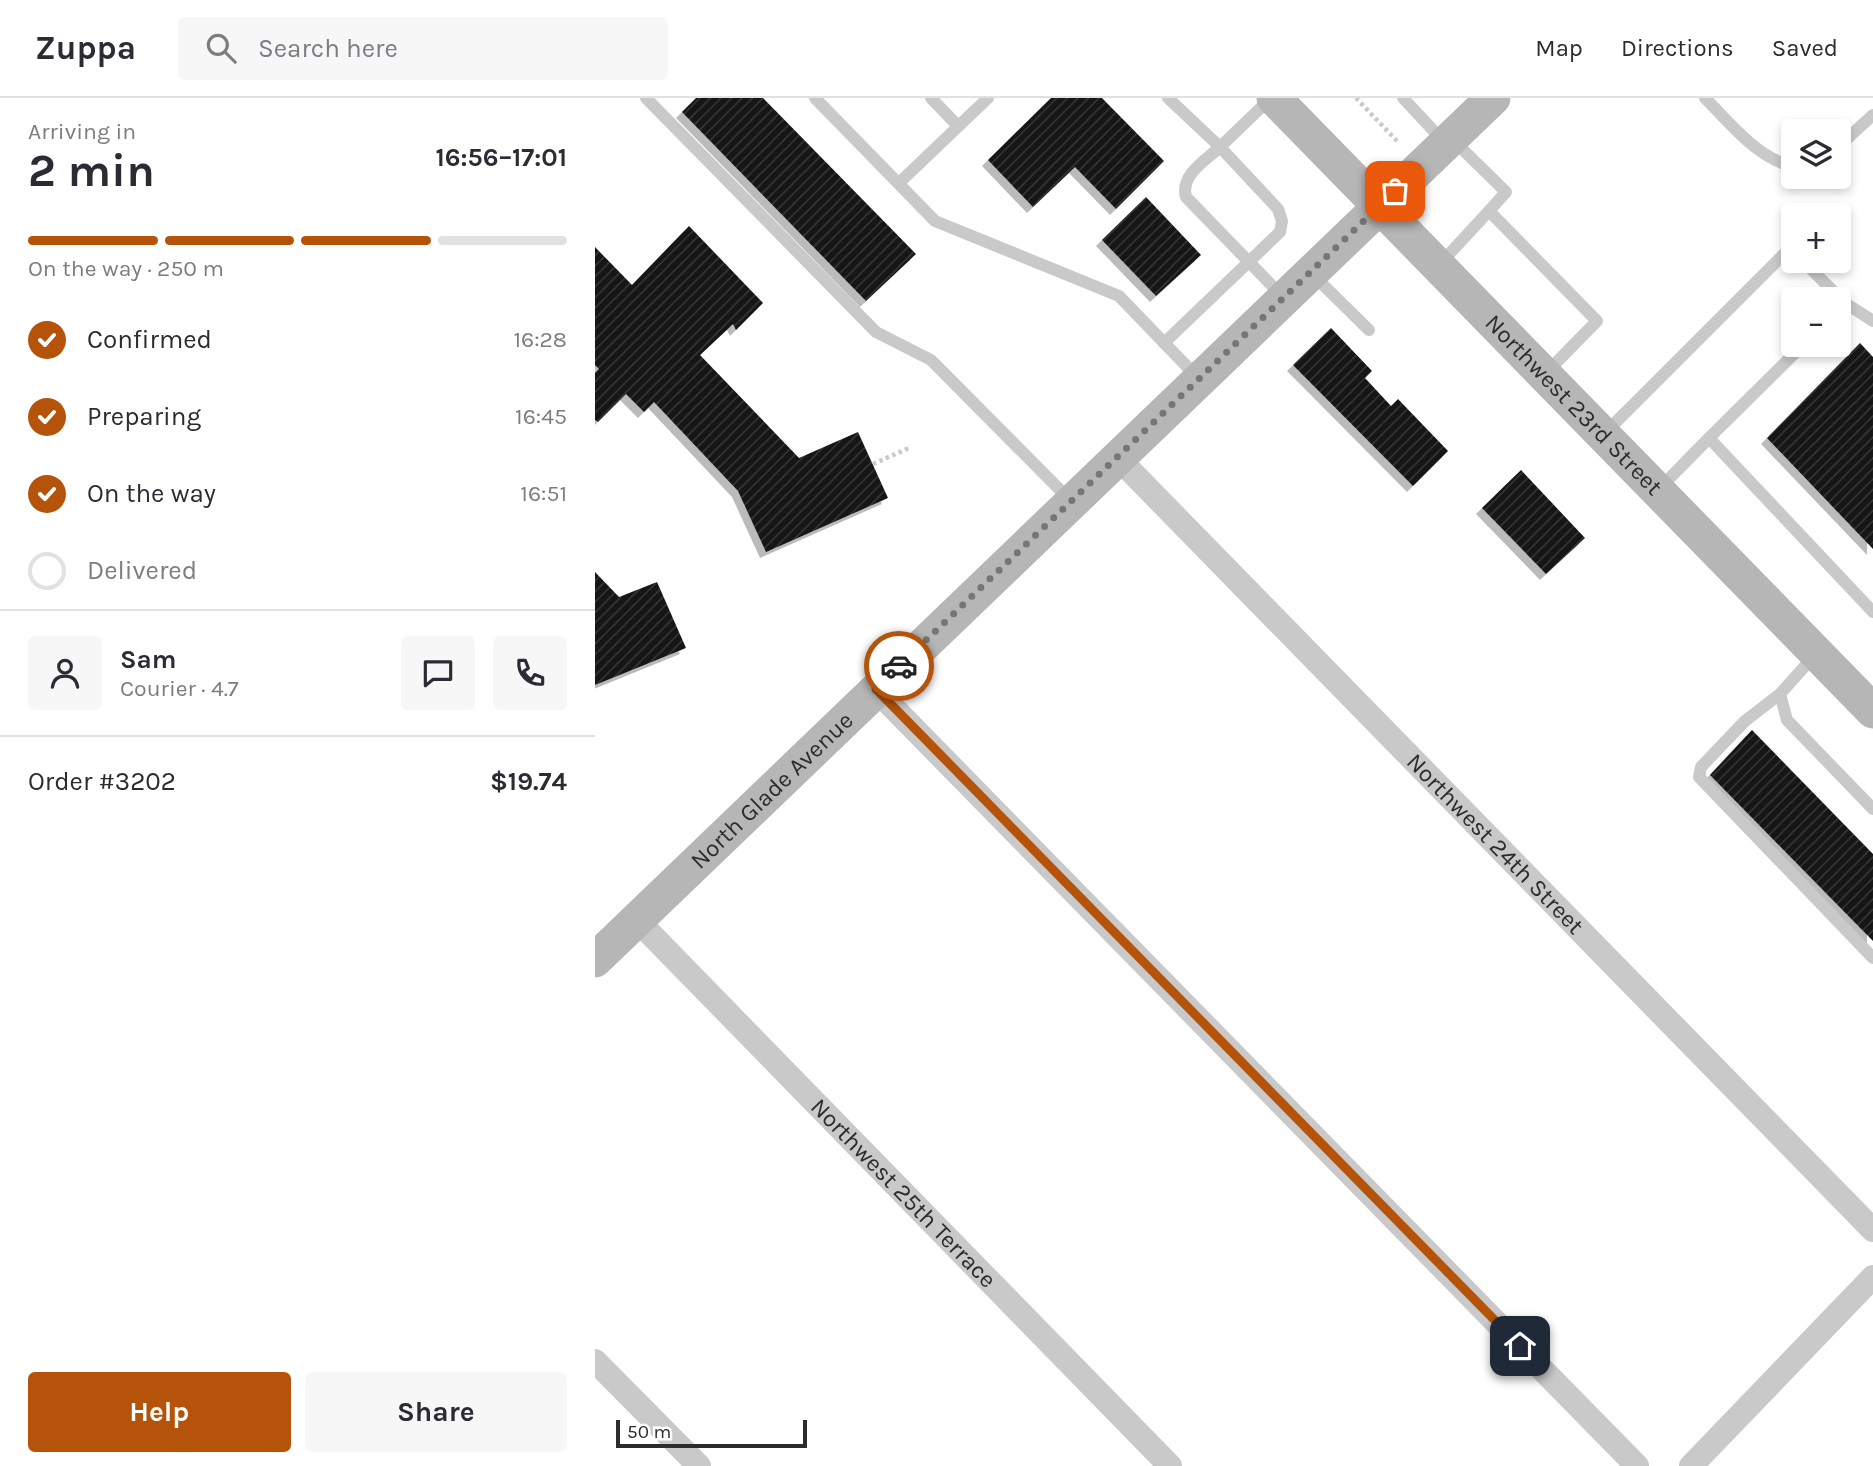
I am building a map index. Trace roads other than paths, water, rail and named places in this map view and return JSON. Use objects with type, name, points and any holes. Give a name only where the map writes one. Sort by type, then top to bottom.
[{"type":"street","name":"Northwest 23rd Street","points":[[1272,98],[1873,711]]},
{"type":"street","name":"North Glade Avenue","points":[[595,960],[1493,98]]},
{"type":"street","name":"Northwest 24th Street","points":[[1117,457],[1873,1230]]},
{"type":"street","points":[[876,689],[1637,1466]]},
{"type":"street","name":"Northwest 25th Terrace","points":[[636,919],[1170,1466]]},
{"type":"street","points":[[1691,1466],[1873,1277]]},
{"type":"street","points":[[595,1361],[699,1466]]},
{"type":"lane","points":[[646,98],[876,332],[931,360],[1071,502]]},
{"type":"lane","points":[[815,98],[935,221],[1119,296],[1199,379]]},
{"type":"lane","points":[[931,98],[958,126]]},
{"type":"lane","points":[[899,183],[988,98]]},
{"type":"lane","points":[[1164,343],[1280,232],[1282,221],[1278,209],[1220,147],[1168,98]]},
{"type":"lane","points":[[1272,98],[1186,178],[1184,188],[1186,197],[1283,298]]},
{"type":"lane","points":[[1403,98],[1506,192],[1438,267]]},
{"type":"lane","points":[[1705,98],[1757,149],[1773,161],[1781,163]]},
{"type":"lane","points":[[1851,135],[1873,115]]},
{"type":"lane","points":[[1489,211],[1597,321],[1544,375]]},
{"type":"lane","points":[[1603,435],[1781,257]]},
{"type":"lane","points":[[1310,272],[1369,330]]},
{"type":"lane","points":[[1813,273],[1826,287]]},
{"type":"lane","points":[[1851,310],[1873,321]]},
{"type":"lane","points":[[1657,490],[1791,357]]},
{"type":"lane","points":[[1709,438],[1873,612]]},
{"type":"lane","points":[[1817,653],[1780,694],[1745,721],[1701,767],[1699,777],[1873,958]]},
{"type":"lane","points":[[1780,694],[1787,720],[1873,809]]}]
